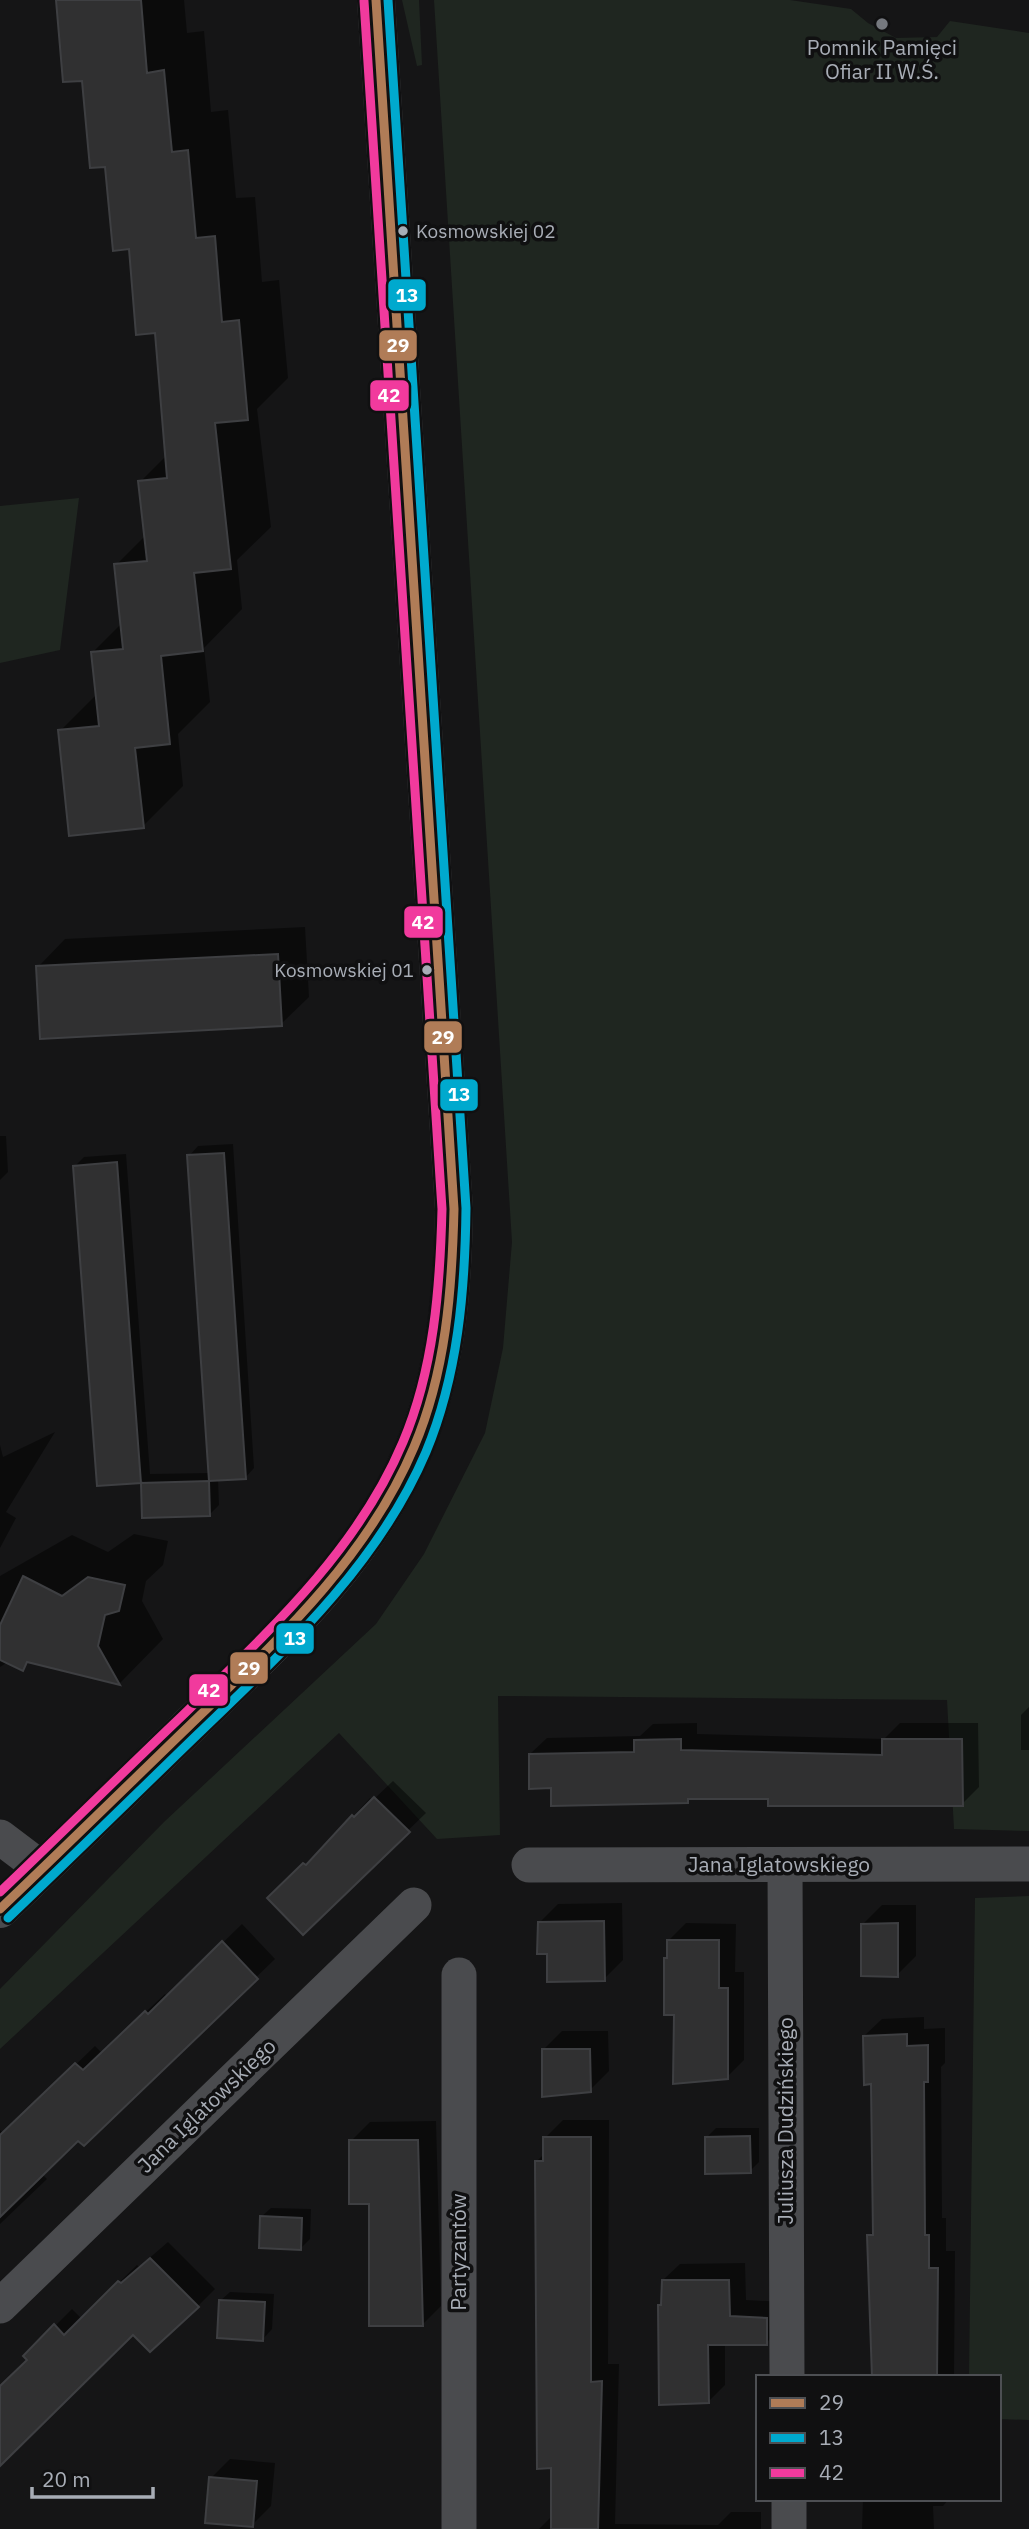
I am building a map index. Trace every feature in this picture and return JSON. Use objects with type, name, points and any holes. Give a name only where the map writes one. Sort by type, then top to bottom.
[{"type":"street","points":[[3,1901],[41,1868],[293,1626],[350,1560],[370,1532],[414,1448],[429,1406],[444,1341],[450,1299],[454,1209],[376,0]]},
{"type":"street","points":[[0,1837],[41,1868]]},
{"type":"street","name":"Jana Iglatowskiego","points":[[529,1865],[1029,1864]]},
{"type":"street","name":"Juliusza Dudzińskiego","points":[[785,1865],[787,2375]]},
{"type":"street","name":"Jana Iglatowskiego","points":[[0,2306],[414,1905]]},
{"type":"street","name":"Partyzantów","points":[[459,1975],[459,2529]]},
{"type":"street","points":[[789,2501],[789,2529]]},
{"type":"shaded area","points":[[402,0],[419,0],[422,65],[417,66]]},
{"type":"shaded area","points":[[434,0],[790,0],[851,9],[868,23],[896,38],[937,37],[950,21],[1029,33],[1029,1831],[954,1829],[947,1700],[498,1696],[500,1835],[437,1839],[339,1733],[0,2049],[0,1989],[164,1822],[376,1624],[424,1554],[485,1433],[503,1348],[512,1242]]},
{"type":"shaded area","points":[[79,498],[60,650],[0,663],[0,506]]},
{"type":"shaded area","points":[[1029,1896],[1029,2420],[1001,2419],[1001,2375],[969,2375],[975,1898]]},
{"type":"building","points":[[56,0],[141,0],[147,73],[164,70],[172,152],[188,150],[196,238],[215,236],[222,322],[239,320],[248,420],[215,423],[231,569],[194,573],[203,651],[161,656],[170,744],[135,748],[144,828],[69,836],[58,730],[99,726],[91,652],[123,649],[114,564],[147,561],[138,481],[167,478],[155,333],[136,335],[129,249],[113,251],[105,167],[90,168],[82,81],[63,82]]},
{"type":"building","points":[[278,954],[282,1026],[40,1039],[36,966]]},
{"type":"building","points":[[224,1153],[246,1479],[209,1481],[187,1155]]},
{"type":"building","points":[[117,1162],[141,1483],[97,1486],[73,1166]]},
{"type":"building","points":[[209,1481],[210,1516],[142,1518],[141,1483]]},
{"type":"building","points":[[23,1576],[62,1596],[88,1577],[125,1585],[119,1611],[105,1615],[98,1646],[120,1685],[27,1662],[23,1671],[0,1660],[0,1625]]},
{"type":"building","points":[[681,1739],[681,1750],[882,1755],[882,1739],[962,1739],[963,1806],[768,1806],[768,1799],[688,1799],[688,1803],[551,1806],[551,1788],[529,1789],[529,1754],[634,1752],[634,1740]]},
{"type":"building","points":[[374,1797],[410,1832],[303,1935],[267,1898],[303,1863],[306,1865],[352,1815],[354,1817]]},
{"type":"building","points":[[604,1921],[605,1981],[547,1982],[547,1954],[537,1954],[538,1922]]},
{"type":"building","points":[[898,1923],[898,1977],[861,1976],[861,1924]]},
{"type":"building","points":[[667,1940],[719,1940],[719,1988],[728,1988],[728,2079],[673,2084],[674,2015],[664,2015],[664,1958],[667,1958]]},
{"type":"building","points":[[222,1941],[258,1979],[84,2146],[78,2141],[0,2217],[0,2135],[75,2063],[83,2070],[145,2011],[148,2014]]},
{"type":"building","points":[[907,2034],[907,2046],[928,2045],[928,2082],[924,2082],[925,2235],[929,2235],[929,2268],[938,2268],[937,2375],[872,2375],[867,2235],[873,2235],[871,2084],[864,2085],[863,2036]]},
{"type":"building","points":[[542,2049],[590,2049],[591,2092],[542,2097]]},
{"type":"building","points":[[750,2136],[751,2173],[705,2174],[705,2137]]},
{"type":"building","points":[[543,2137],[591,2137],[591,2382],[602,2381],[598,2529],[551,2529],[551,2468],[537,2469],[535,2161],[543,2161]]},
{"type":"building","points":[[349,2140],[418,2140],[423,2326],[369,2326],[369,2204],[349,2204]]},
{"type":"building","points":[[260,2216],[302,2218],[301,2250],[259,2248]]},
{"type":"building","points":[[150,2258],[199,2307],[150,2352],[133,2335],[0,2466],[0,2386],[27,2360],[23,2356],[54,2324],[64,2335],[118,2281],[121,2283]]},
{"type":"building","points":[[662,2280],[729,2280],[730,2316],[767,2318],[767,2345],[708,2345],[709,2403],[659,2405],[658,2305],[661,2305]]},
{"type":"building","points":[[219,2300],[265,2302],[263,2341],[217,2338]]},
{"type":"building","points":[[209,2477],[257,2481],[253,2527],[205,2523]]},
{"type":"transit line","name":"29","points":[[0,1909],[255,1662],[317,1597],[371,1526],[394,1488],[425,1419],[440,1360],[449,1300],[454,1209],[376,0]]},
{"type":"transit line","name":"13","points":[[8,1918],[296,1638],[356,1569],[406,1493],[426,1452],[446,1393],[452,1363],[464,1270],[466,1208],[388,0]]},
{"type":"transit line","name":"42","points":[[0,1892],[246,1654],[307,1590],[361,1520],[384,1482],[413,1414],[428,1357],[437,1298],[442,1209],[364,1]]},
{"type":"place","name":"Pomnik Pamięci Ofiar II W.Ś.","points":[[882,24]]},
{"type":"place","name":"Kosmowskiej 02","points":[[403,231]]},
{"type":"place","name":"Kosmowskiej 01","points":[[427,970]]}]
